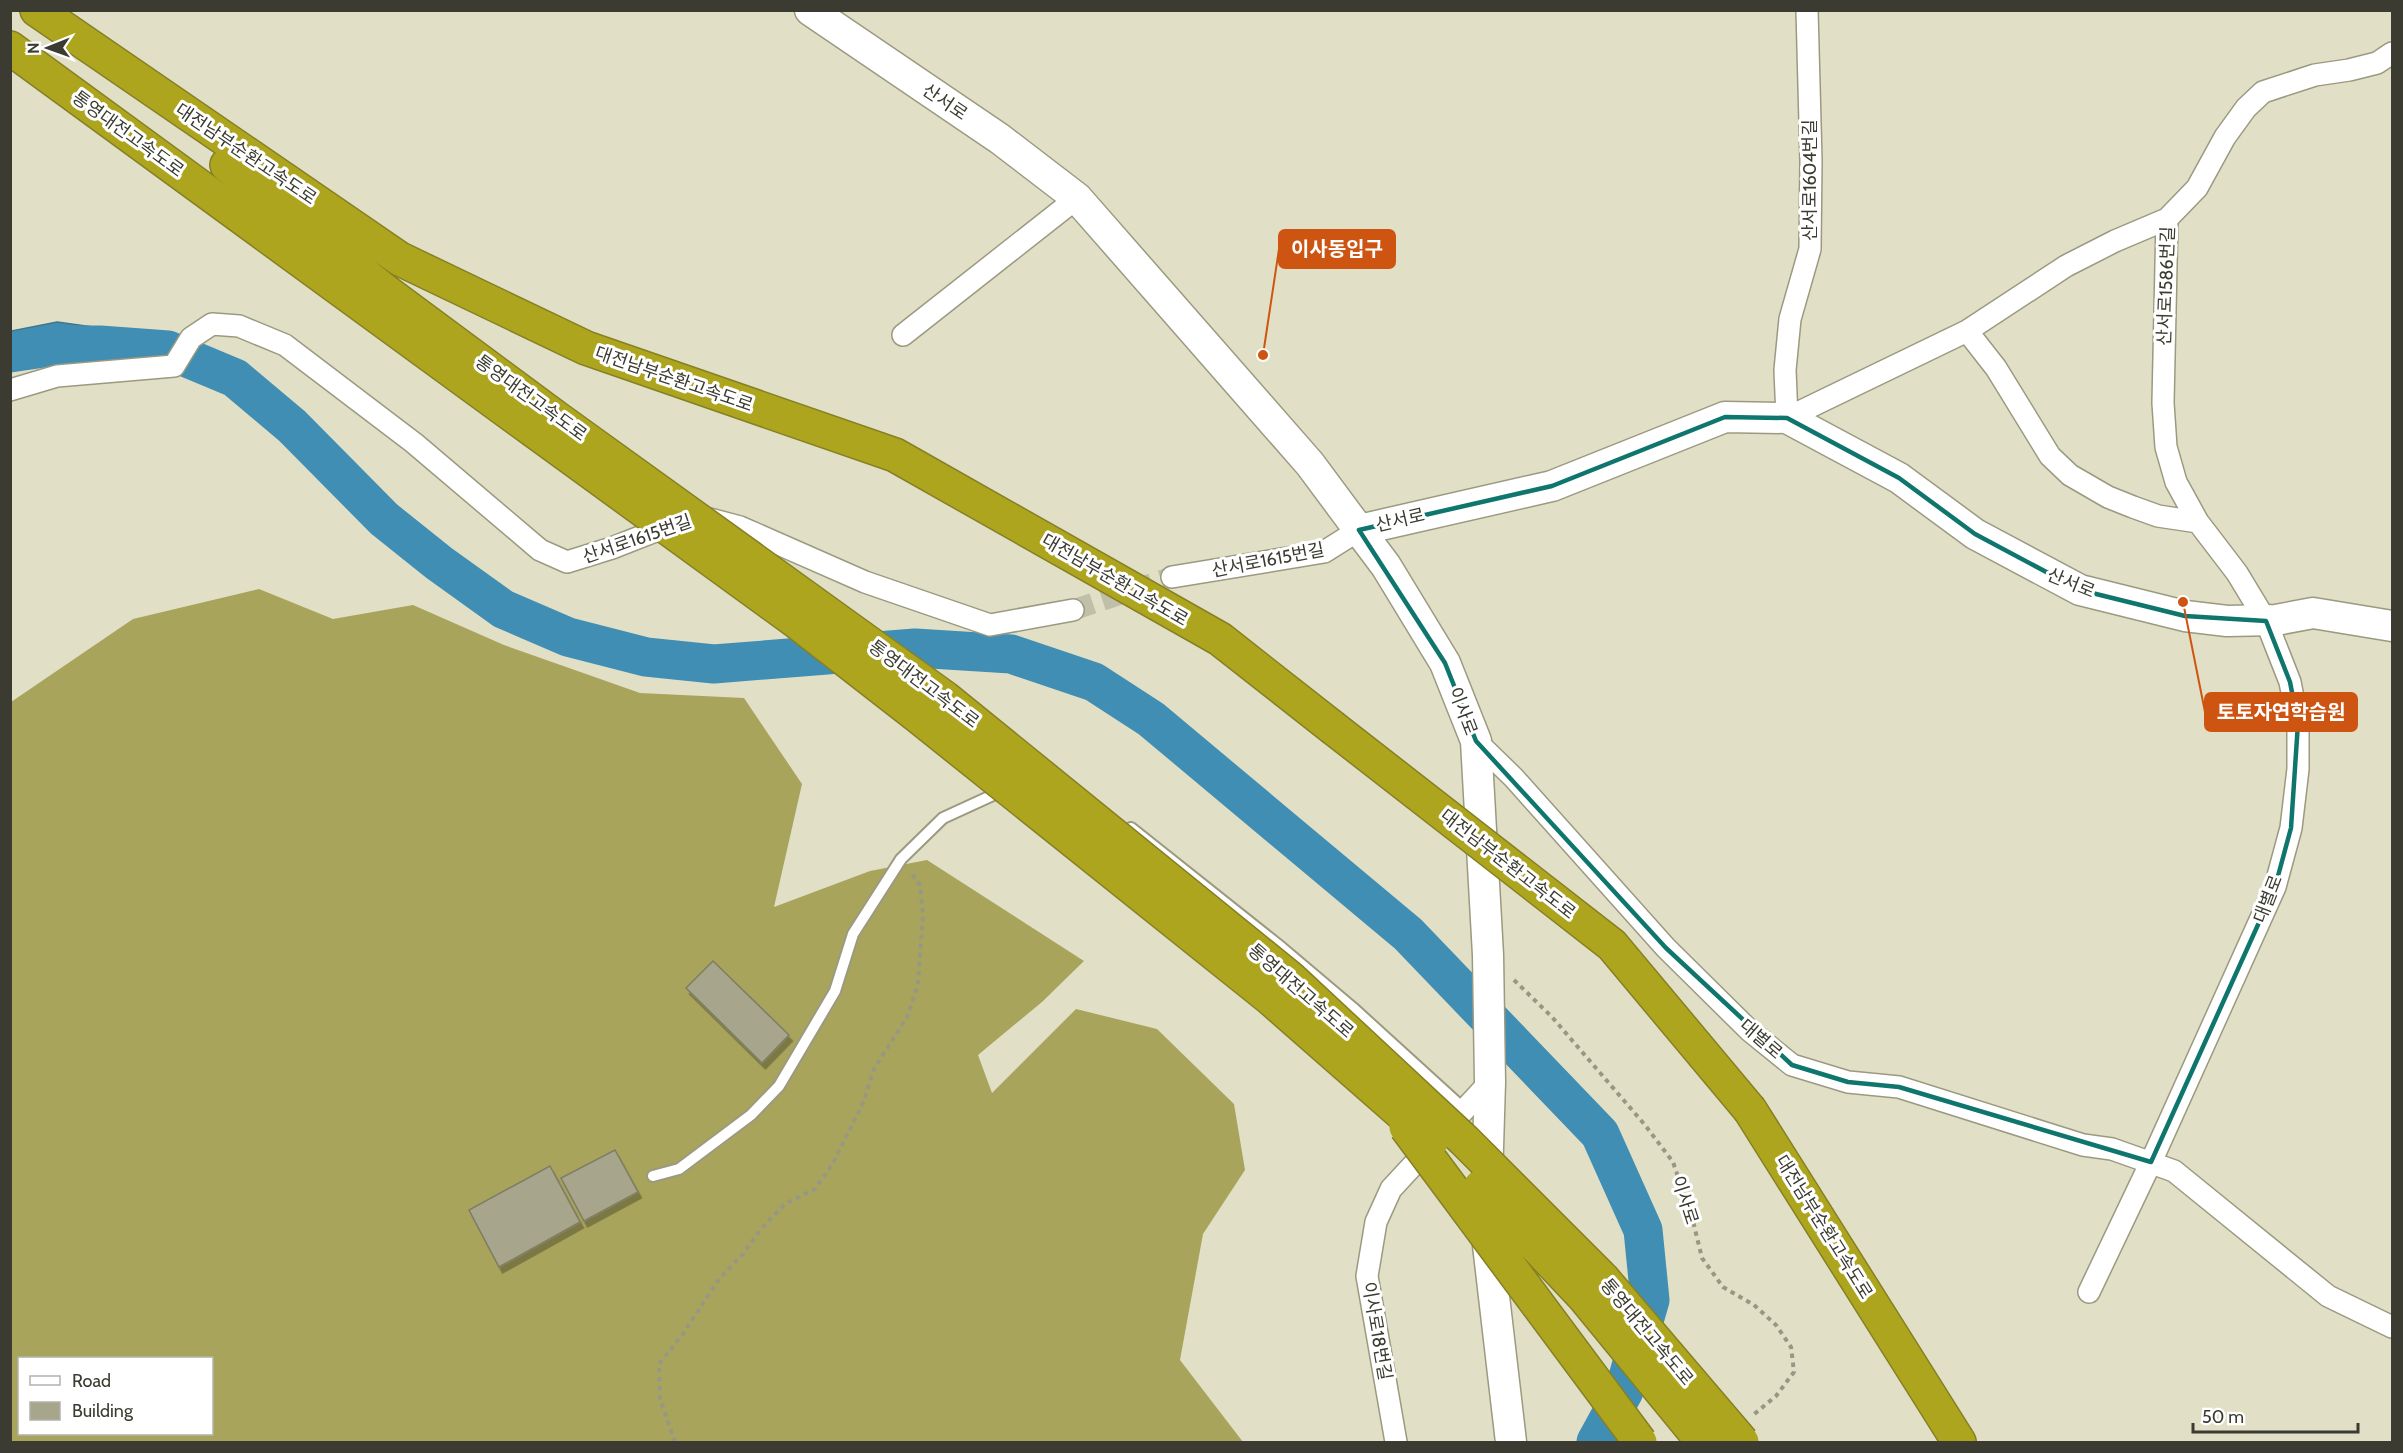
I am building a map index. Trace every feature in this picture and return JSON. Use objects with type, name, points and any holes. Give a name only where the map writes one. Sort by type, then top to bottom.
[{"type":"highway","name":"통영대전고속도로","points":[[35,10],[385,291],[542,422],[910,710],[1270,998],[1452,1157],[1585,1298],[1703,1443]]},
{"type":"highway","name":"대전남부순환고속도로","points":[[35,10],[400,260],[586,348],[895,455],[1221,639],[1612,945],[1750,1110],[1959,1443]]},
{"type":"highway","name":"통영대전고속도로","points":[[10,48],[542,422],[945,698],[1290,978],[1466,1141],[1603,1279],[1743,1433]]},
{"type":"highway","points":[[1386,1099],[1640,1443]]},
{"type":"street","name":"산서로","points":[[810,10],[1000,138],[1077,198],[1310,464],[1359,530],[1552,486],[1725,417],[1787,418],[1966,331],[2066,266],[2115,241],[2167,219]]},
{"type":"street","name":"산서로1604번길","points":[[1787,418],[1785,370],[1790,319],[1810,249],[1811,161],[1807,10]]},
{"type":"street","name":"산서로1586번길","points":[[2266,621],[2237,573],[2198,522],[2176,482],[2166,447],[2163,403],[2167,219],[2197,188],[2230,130],[2246,108],[2264,92],[2315,75],[2377,63],[2392,52]]},
{"type":"street","points":[[903,335],[1077,198]]},
{"type":"street","name":"산서로1615번길","points":[[10,390],[57,376],[174,366],[191,338],[212,324],[239,326],[285,345],[414,443],[540,550],[567,562],[612,549],[675,524],[703,517],[740,527],[865,582],[990,625],[1073,610]]},
{"type":"street","points":[[1966,331],[1996,368],[2050,456],[2070,475],[2133,507],[2158,516],[2198,522]]},
{"type":"street","name":"산서로","points":[[1787,418],[1899,478],[1975,534],[2080,590],[2185,616],[2227,621],[2266,621],[2313,613],[2392,626]]},
{"type":"street","name":"산서로1615번길","points":[[1172,577],[1324,552],[1359,530]]},
{"type":"street","name":"이사로","points":[[1359,530],[1386,566],[1445,663],[1476,741],[1488,955],[1490,1077]]},
{"type":"street","name":"대별로","points":[[2151,1162],[2276,887],[2291,828],[2298,769],[2298,723],[2290,682],[2266,621]]},
{"type":"street","name":"대별로","points":[[1476,741],[1514,778],[1666,948],[1750,1031],[1792,1065],[1848,1082],[1899,1087],[2084,1144],[2112,1149],[2174,1172],[2328,1296],[2392,1327]]},
{"type":"street","points":[[1490,1077],[1485,1218],[1510,1440]]},
{"type":"street","name":"이사로18번길","points":[[1396,1443],[1366,1276],[1376,1222],[1391,1189],[1465,1110],[1490,1077]]},
{"type":"street","points":[[2089,1292],[2151,1162]]},
{"type":"lane","points":[[653,1176],[679,1169],[751,1115],[779,1086],[835,991],[853,934],[901,859],[943,818],[1048,769],[1067,782]]},
{"type":"lane","points":[[1124,822],[1282,948],[1353,1008],[1465,1110]]},
{"type":"path","points":[[675,1443],[660,1399],[659,1364],[683,1334],[719,1279],[743,1254],[761,1229],[785,1204],[815,1189],[833,1163],[863,1103],[874,1069],[892,1044],[907,1017],[918,985],[923,914],[920,885],[901,859]]},
{"type":"path","name":"이사로","points":[[1488,955],[1552,1017],[1645,1125],[1673,1162],[1687,1202],[1702,1258],[1723,1287],[1754,1305],[1776,1325],[1791,1347],[1794,1372],[1743,1433]]},
{"type":"highlighted area","points":[[1725,417],[1787,418],[1899,478],[1975,534],[2080,590],[2185,616],[2266,621],[2290,682],[2298,723],[2291,828],[2275,887],[2151,1162],[1899,1087],[1848,1082],[1792,1065],[1666,948],[1476,741],[1445,663],[1359,530],[1552,486]]},
{"type":"shaded area","points":[[259,589],[333,619],[413,605],[504,645],[640,693],[744,698],[802,784],[774,907],[870,871],[927,860],[1084,961],[1042,1002],[978,1055],[992,1093],[1076,1009],[1157,1029],[1234,1104],[1245,1170],[1203,1234],[1180,1360],[1243,1442],[11,1442],[11,702],[133,619]]},
{"type":"water","points":[[57,322],[174,338],[163,355],[68,355],[11,364],[11,331]]},
{"type":"building","points":[[713,961],[789,1035],[762,1063],[686,988]]},
{"type":"building","points":[[615,1150],[638,1192],[584,1221],[561,1178]]},
{"type":"building","points":[[550,1166],[580,1222],[499,1267],[469,1210]]},
{"type":"waterway","points":[[10,353],[64,345],[168,350],[235,378],[292,426],[384,519],[439,563],[503,609],[568,637],[646,657],[714,664],[915,648],[1011,654],[1094,682],[1151,719],[1408,934],[1600,1134],[1643,1230],[1650,1300],[1624,1391],[1596,1442]]},
{"type":"tunnel","points":[[1073,610],[1172,577]]},
{"type":"place","name":"이사동입구","points":[[1263,355]]},
{"type":"place","name":"토토자연학습원","points":[[2183,602]]}]
